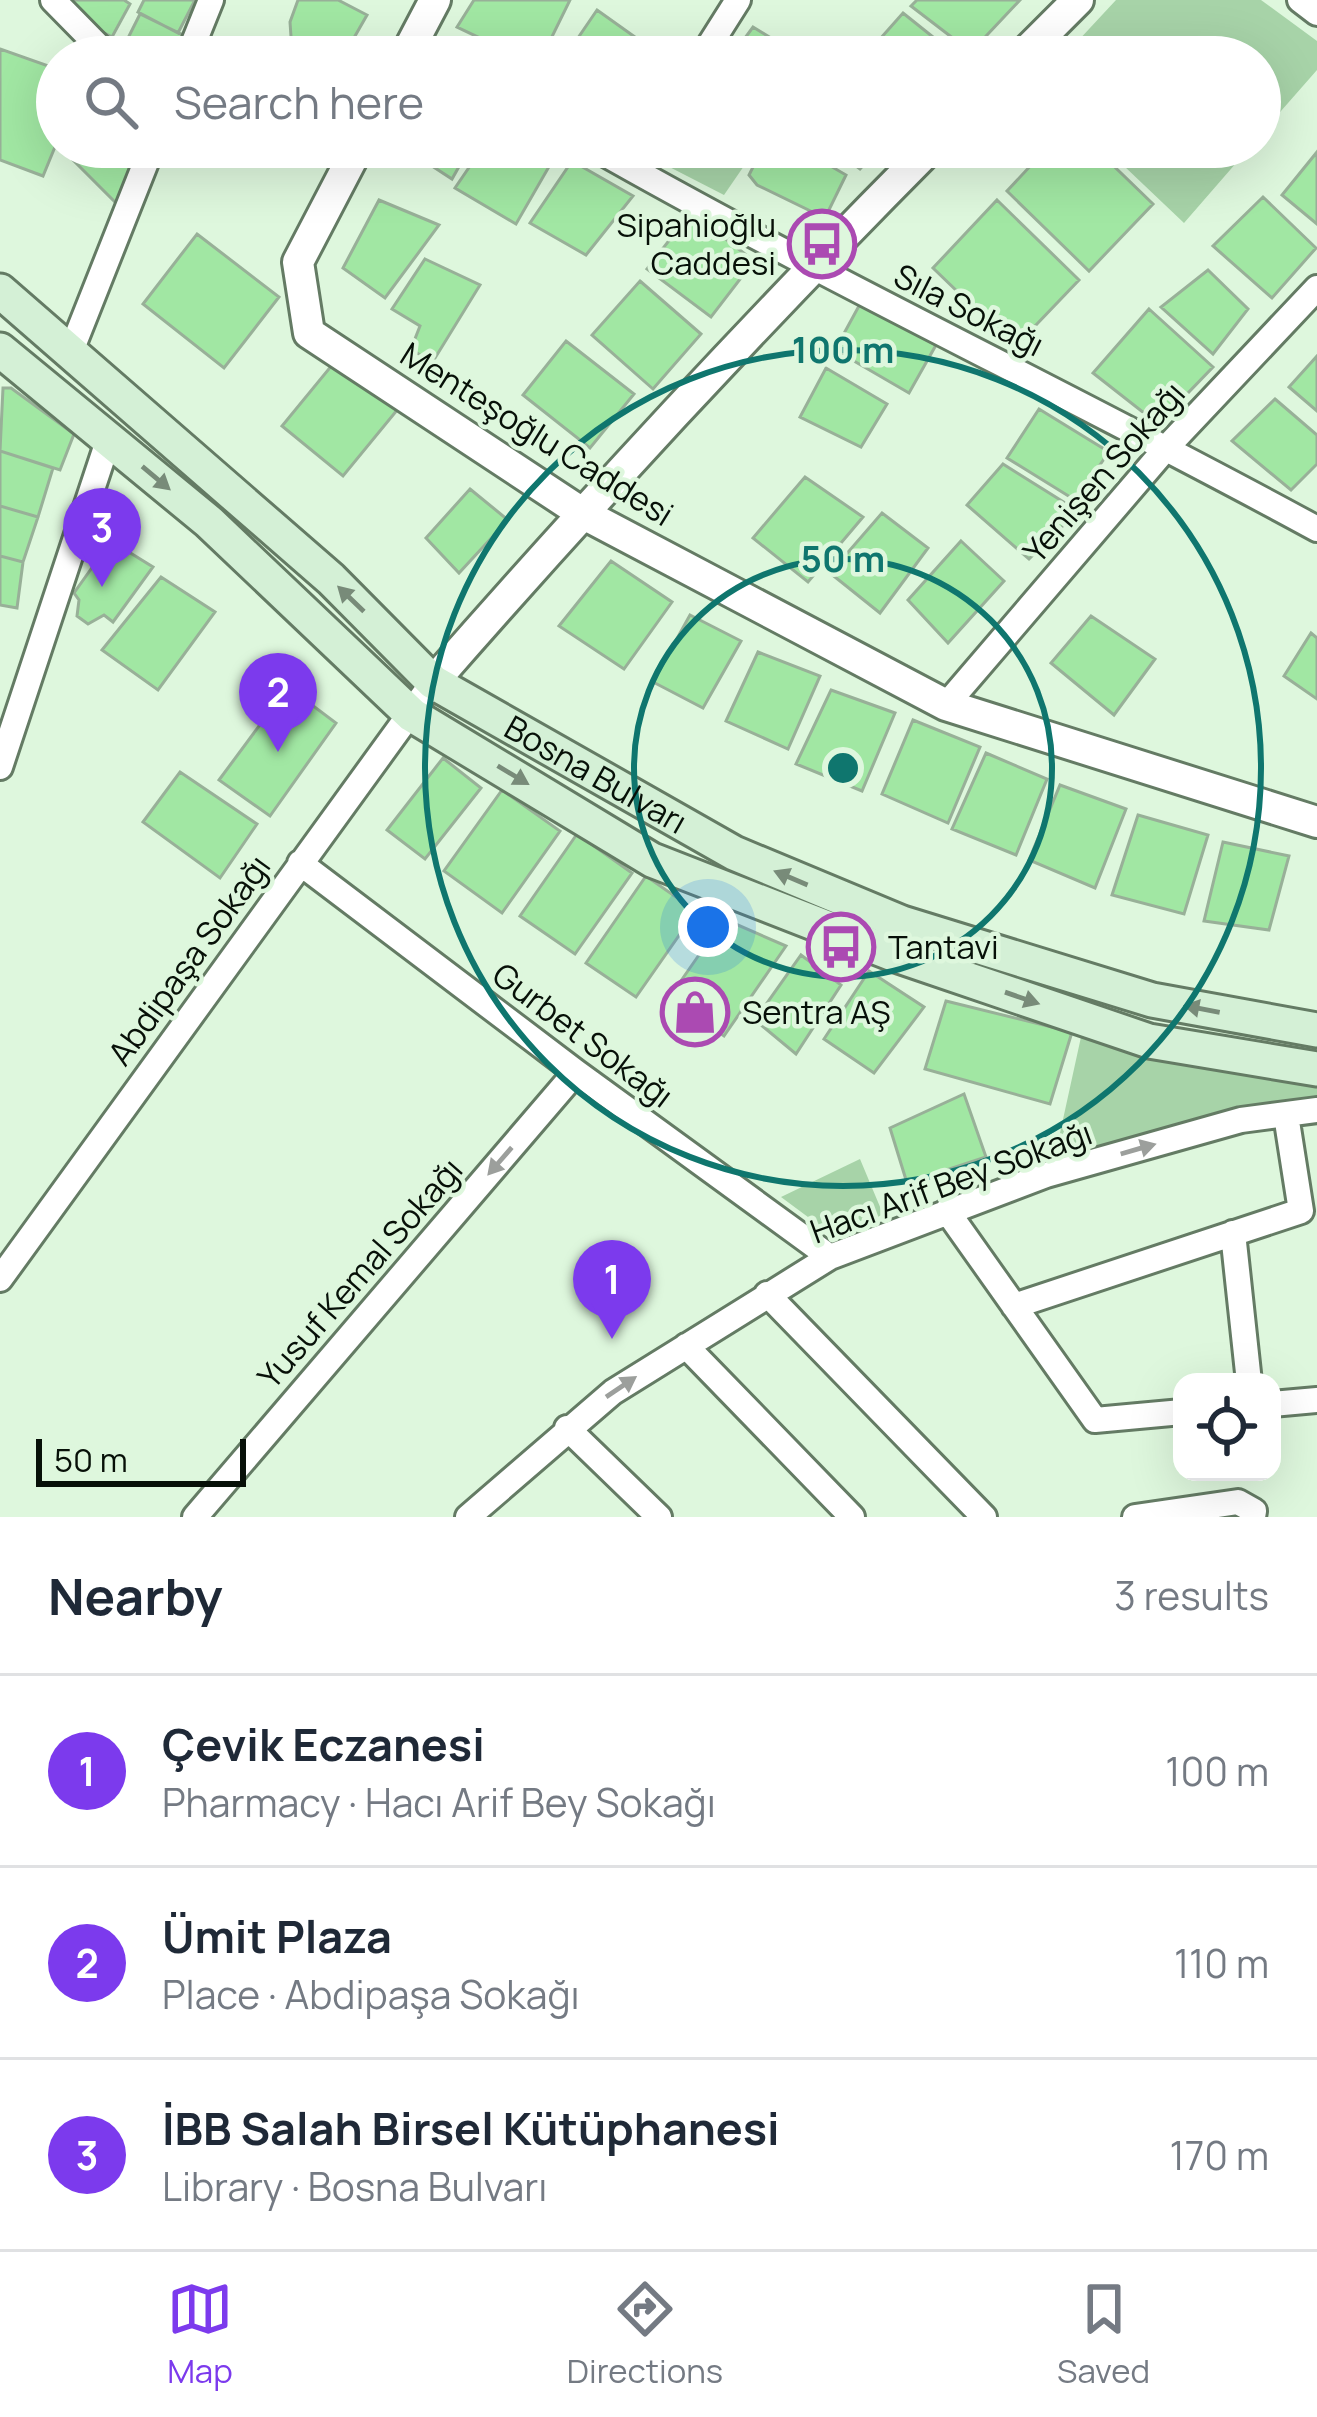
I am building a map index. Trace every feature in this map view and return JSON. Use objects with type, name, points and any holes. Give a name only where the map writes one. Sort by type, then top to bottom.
[{"type":"main road","name":"Bosna Bulvarı","points":[[0,291],[331,579],[434,682],[734,854],[902,923],[1151,1000],[1317,1030]]},
{"type":"main road","name":"Bosna Bulvarı","points":[[0,350],[241,552],[412,715],[652,860],[896,955],[1149,1041],[1317,1069]]},
{"type":"street","points":[[53,0],[88,36]]},
{"type":"street","points":[[197,36],[212,0]]},
{"type":"street","points":[[422,36],[434,0]]},
{"type":"street","points":[[715,36],[738,0]]},
{"type":"street","points":[[1042,36],[1078,0]]},
{"type":"street","points":[[1300,0],[1317,13]]},
{"type":"street","points":[[71,351],[144,168]]},
{"type":"street","name":"Menteşoğlu Caddesi","points":[[347,168],[298,262],[309,333],[582,513],[946,705],[1316,820]]},
{"type":"street","name":"Sıla Sokağı","points":[[654,168],[811,268],[1167,447],[1317,529]]},
{"type":"street","points":[[434,682],[582,513],[910,168]]},
{"type":"street","name":"Yenişen Sokağı","points":[[946,705],[1167,447],[1317,288]]},
{"type":"street","points":[[0,767],[109,438]]},
{"type":"street","name":"Abdipaşa Sokağı","points":[[0,1279],[434,682]]},
{"type":"street","name":"Gurbet Sokağı","points":[[300,862],[830,1257]]},
{"type":"street","name":"Yusuf Kemal Sokağı","points":[[195,1517],[576,1072]]},
{"type":"street","name":"Hacı Arif Bey Sokağı","points":[[468,1517],[613,1392],[830,1257],[1089,1162],[1241,1120],[1317,1110]]},
{"type":"street","points":[[1014,1306],[1309,1212],[1286,1115]]},
{"type":"street","points":[[947,1211],[1095,1420],[1173,1413]]},
{"type":"street","points":[[1233,1233],[1248,1373]]},
{"type":"street","points":[[767,1294],[984,1517]]},
{"type":"street","points":[[686,1346],[852,1517]]},
{"type":"street","points":[[1281,1403],[1317,1400]]},
{"type":"street","points":[[567,1428],[658,1517]]},
{"type":"street","points":[[1135,1517],[1238,1502],[1254,1511],[1253,1517]]},
{"type":"green space","points":[[1116,0],[1261,0],[1317,41],[1317,70],[1281,111],[1281,36],[1083,36]]},
{"type":"green space","points":[[671,168],[743,168],[724,195]]},
{"type":"green space","points":[[1126,168],[1232,168],[1184,223]]},
{"type":"green space","points":[[1081,1037],[1317,1086],[1317,1097],[1055,1156]]},
{"type":"green space","points":[[860,1159],[883,1214],[839,1240],[781,1197]]},
{"type":"building","points":[[74,0],[130,4],[113,36],[84,22],[87,17],[70,7]]},
{"type":"building","points":[[144,0],[195,0],[178,33],[138,12]]},
{"type":"building","points":[[298,0],[338,0],[367,15],[355,36],[291,36],[290,22]]},
{"type":"building","points":[[474,0],[570,0],[552,36],[476,36],[457,27]]},
{"type":"building","points":[[917,0],[1020,0],[986,36],[950,36],[911,6]]},
{"type":"building","points":[[597,10],[634,36],[579,36]]},
{"type":"building","points":[[903,13],[932,36],[883,36]]},
{"type":"building","points":[[140,14],[183,35],[182,36],[129,36]]},
{"type":"building","points":[[753,27],[768,36],[746,36]]},
{"type":"building","points":[[0,49],[36,62],[36,168],[46,168],[43,176],[0,160]]},
{"type":"building","points":[[1317,152],[1317,224],[1282,195]]},
{"type":"building","points":[[81,168],[131,168],[118,205]]},
{"type":"building","points":[[435,168],[458,168],[452,179]]},
{"type":"building","points":[[469,168],[548,168],[516,224],[455,188]]},
{"type":"building","points":[[567,168],[584,168],[633,196],[586,255],[530,223]]},
{"type":"building","points":[[752,168],[834,168],[846,175],[825,218],[757,185],[749,175]]},
{"type":"building","points":[[1028,168],[1116,168],[1153,204],[1089,271],[1007,191]]},
{"type":"building","points":[[1263,197],[1316,248],[1272,298],[1213,246]]},
{"type":"building","points":[[379,200],[439,225],[385,298],[343,268]]},
{"type":"building","points":[[997,200],[1079,280],[1015,347],[933,268]]},
{"type":"building","points":[[691,212],[754,261],[711,317],[647,269]]},
{"type":"building","points":[[197,234],[279,297],[224,368],[143,304]]},
{"type":"building","points":[[425,259],[480,285],[432,363],[411,349],[420,326],[392,309]]},
{"type":"building","points":[[1208,270],[1248,309],[1213,354],[1161,307]]},
{"type":"building","points":[[640,281],[701,334],[653,389],[592,335]]},
{"type":"building","points":[[860,304],[936,345],[909,393],[835,350]]},
{"type":"building","points":[[1149,309],[1213,367],[1158,424],[1093,373]]},
{"type":"building","points":[[566,341],[634,394],[590,448],[523,395]]},
{"type":"building","points":[[1317,356],[1317,411],[1289,387]]},
{"type":"building","points":[[337,359],[398,409],[343,476],[282,426]]},
{"type":"building","points":[[826,368],[887,404],[861,447],[800,417]]},
{"type":"building","points":[[3,388],[11,388],[74,434],[60,470],[0,451]]},
{"type":"building","points":[[1275,399],[1317,435],[1317,464],[1291,490],[1232,441]]},
{"type":"building","points":[[1039,409],[1109,452],[1075,500],[1007,458]]},
{"type":"building","points":[[0,451],[53,468],[38,517],[0,506]]},
{"type":"building","points":[[1003,464],[1078,511],[1029,559],[967,505]]},
{"type":"building","points":[[805,477],[863,517],[808,582],[753,538]]},
{"type":"building","points":[[470,489],[508,520],[459,573],[426,538]]},
{"type":"building","points":[[0,506],[38,517],[23,562],[0,556]]},
{"type":"building","points":[[882,513],[928,548],[880,613],[830,573]]},
{"type":"building","points":[[111,541],[153,567],[113,622],[104,615],[88,624],[77,616],[79,600],[74,593]]},
{"type":"building","points":[[961,541],[1004,581],[948,643],[908,600]]},
{"type":"building","points":[[0,556],[23,562],[17,608],[0,605]]},
{"type":"building","points":[[611,561],[672,602],[624,669],[559,626]]},
{"type":"building","points":[[161,577],[215,612],[158,690],[102,650]]},
{"type":"building","points":[[690,615],[741,641],[703,708],[653,682]]},
{"type":"building","points":[[1091,616],[1155,659],[1114,715],[1051,663]]},
{"type":"building","points":[[1311,633],[1317,638],[1317,699],[1284,676]]},
{"type":"building","points":[[758,652],[820,676],[788,749],[726,721]]},
{"type":"building","points":[[288,687],[336,723],[270,816],[219,780]]},
{"type":"building","points":[[831,690],[895,713],[862,791],[796,764]]},
{"type":"building","points":[[913,720],[980,747],[948,823],[882,794]]},
{"type":"building","points":[[986,753],[1047,779],[1016,855],[952,829]]},
{"type":"building","points":[[443,758],[481,788],[425,859],[387,830]]},
{"type":"building","points":[[180,772],[257,824],[220,878],[143,822]]},
{"type":"building","points":[[1060,785],[1126,809],[1095,888],[1029,860]]},
{"type":"building","points":[[502,790],[560,831],[502,913],[444,871]]},
{"type":"building","points":[[1138,815],[1208,835],[1184,914],[1112,895]]},
{"type":"building","points":[[577,834],[632,873],[575,954],[520,916]]},
{"type":"building","points":[[1223,842],[1289,856],[1269,930],[1204,921]]},
{"type":"building","points":[[646,876],[696,911],[636,997],[586,963]]},
{"type":"building","points":[[724,919],[786,946],[724,1036],[669,998]]},
{"type":"building","points":[[801,955],[841,985],[796,1054],[755,1020]]},
{"type":"building","points":[[869,971],[924,1007],[874,1073],[824,1039]]},
{"type":"building","points":[[946,1001],[1072,1032],[1050,1104],[925,1069]]},
{"type":"building","points":[[964,1094],[986,1157],[907,1183],[890,1128]]},
{"type":"place","name":"Sipahioğlu Caddesi","points":[[822,244]]},
{"type":"place","name":"İBB Salah Birsel Kütüphanesi","points":[[102,587]]},
{"type":"place","name":"Ümit Plaza","points":[[278,752]]},
{"type":"place","name":"Tantavi","points":[[841,947]]},
{"type":"place","name":"Sentra AŞ","points":[[695,1012]]},
{"type":"place","name":"Çevik Eczanesi","points":[[612,1339]]}]
